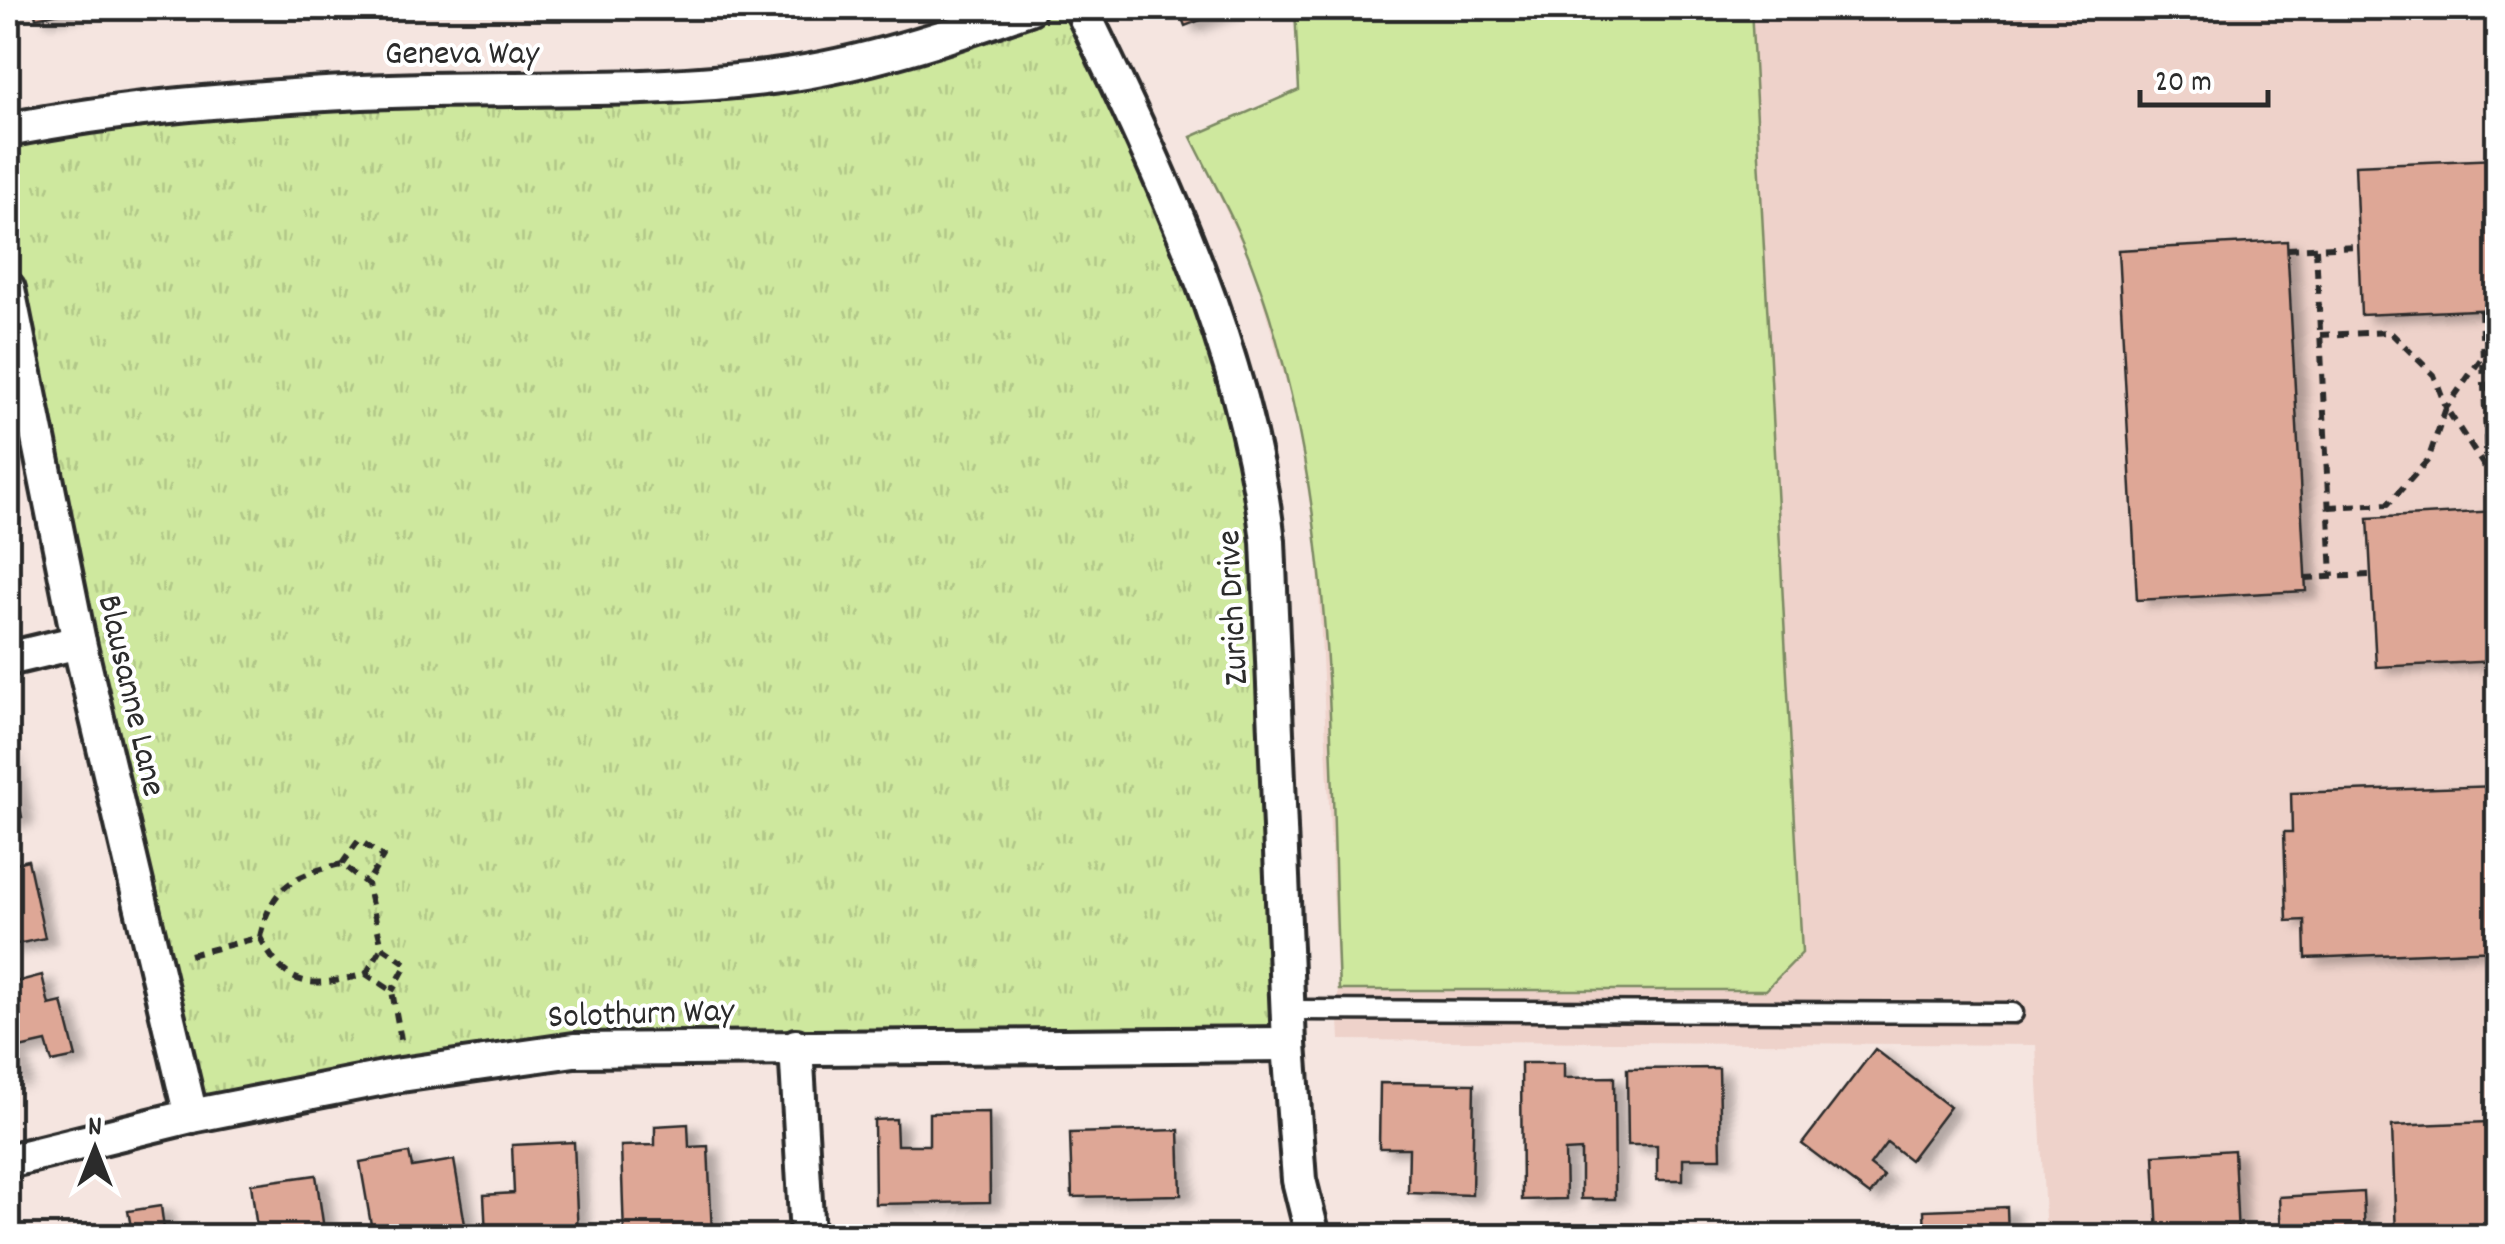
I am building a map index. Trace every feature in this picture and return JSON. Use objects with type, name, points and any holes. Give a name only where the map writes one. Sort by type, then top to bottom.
[{"type":"street","name":"Geneva Way","points":[[8,130],[78,116],[364,92],[564,90],[780,76],[912,49],[1028,8]]},
{"type":"street","name":"Zurich Drive","points":[[1081,8],[1157,166],[1208,290],[1260,478],[1269,560],[1289,1044],[1300,1180],[1313,1236]]},
{"type":"street","name":"Blausanne Lane","points":[[8,289],[79,642],[192,1116]]},
{"type":"street","points":[[8,659],[79,642]]},
{"type":"street","name":"Solothurn Way","points":[[8,1161],[192,1116],[406,1074],[574,1050],[1289,1044]]},
{"type":"street","points":[[796,1046],[807,1236]]},
{"type":"lane","points":[[1288,1010],[2013,1013]]},
{"type":"path","points":[[2288,249],[2358,246]]},
{"type":"path","points":[[2316,248],[2332,577]]},
{"type":"path","points":[[2481,310],[2489,512]]},
{"type":"path","points":[[2320,335],[2390,332],[2434,375],[2446,408],[2488,472]]},
{"type":"path","points":[[2329,506],[2388,504],[2428,460],[2446,408],[2483,356]]},
{"type":"path","points":[[2483,356],[2498,368]]},
{"type":"path","points":[[2488,472],[2498,460]]},
{"type":"path","points":[[2305,578],[2371,575]]},
{"type":"path","points":[[367,884],[383,857],[359,840],[342,864],[296,876],[283,884],[268,907],[260,937],[281,970],[312,985],[366,974],[392,991]]},
{"type":"path","points":[[342,864],[367,884],[382,947],[407,964],[392,991],[406,1074]]},
{"type":"path","points":[[155,965],[260,937]]},
{"type":"path","points":[[366,974],[382,947]]},
{"type":"shaded area","points":[[1295,8],[2497,8],[2497,1236],[2046,1236],[2036,1045],[1340,1040],[1317,550],[1296,417],[1253,268],[1191,137],[1299,90]]},
{"type":"green space","points":[[1029,8],[1081,8],[1260,478],[1289,1044],[574,1050],[191,1116],[8,289],[8,130],[780,76]]},
{"type":"green space","points":[[1295,8],[1751,8],[1802,953],[1766,990],[1339,990],[1325,625],[1301,443],[1281,355],[1253,268],[1191,137],[1299,90]]},
{"type":"building","points":[[34,8],[84,8],[36,18]]},
{"type":"building","points":[[1178,8],[1232,8],[1185,26]]},
{"type":"building","points":[[2498,159],[2498,309],[2361,315],[2355,165]]},
{"type":"building","points":[[2287,241],[2306,591],[2137,600],[2118,250]]},
{"type":"building","points":[[2498,511],[2498,661],[2376,667],[2368,518]]},
{"type":"building","points":[[8,747],[22,817],[8,820]]},
{"type":"building","points":[[2498,786],[2498,950],[2306,958],[2305,920],[2287,921],[2284,832],[2292,832],[2291,793]]},
{"type":"building","points":[[28,860],[45,938],[8,946],[8,865]]},
{"type":"building","points":[[42,975],[49,1005],[62,1002],[76,1057],[52,1062],[46,1042],[15,1049],[21,1076],[8,1079],[8,984]]},
{"type":"building","points":[[1875,1049],[1950,1107],[1910,1160],[1887,1142],[1870,1165],[1884,1176],[1870,1195],[1802,1144]]},
{"type":"building","points":[[1521,1063],[1564,1063],[1564,1078],[1614,1077],[1615,1199],[1581,1199],[1581,1150],[1565,1151],[1566,1199],[1522,1200]]},
{"type":"building","points":[[1719,1068],[1721,1158],[1683,1158],[1683,1180],[1657,1180],[1657,1145],[1628,1145],[1627,1069]]},
{"type":"building","points":[[1380,1083],[1474,1084],[1472,1195],[1408,1193],[1409,1148],[1379,1148]]},
{"type":"building","points":[[989,1112],[990,1202],[875,1204],[874,1120],[896,1119],[897,1145],[929,1145],[929,1113]]},
{"type":"building","points":[[2488,1122],[2490,1236],[2396,1236],[2392,1126]]},
{"type":"building","points":[[688,1124],[689,1147],[708,1146],[712,1234],[624,1236],[621,1146],[655,1145],[655,1126]]},
{"type":"building","points":[[1179,1130],[1181,1195],[1072,1197],[1070,1133]]},
{"type":"building","points":[[574,1142],[578,1236],[486,1236],[484,1195],[514,1193],[512,1145]]},
{"type":"building","points":[[2234,1150],[2238,1236],[2158,1236],[2154,1155]]},
{"type":"building","points":[[409,1153],[412,1167],[454,1160],[467,1236],[373,1236],[360,1162]]},
{"type":"building","points":[[316,1175],[325,1236],[258,1236],[251,1184]]},
{"type":"building","points":[[2363,1192],[2365,1236],[2281,1236],[2279,1197]]},
{"type":"building","points":[[161,1206],[164,1229],[188,1225],[190,1236],[108,1236],[132,1232],[128,1211]]},
{"type":"building","points":[[2007,1207],[2008,1236],[1925,1236],[1924,1210]]}]
